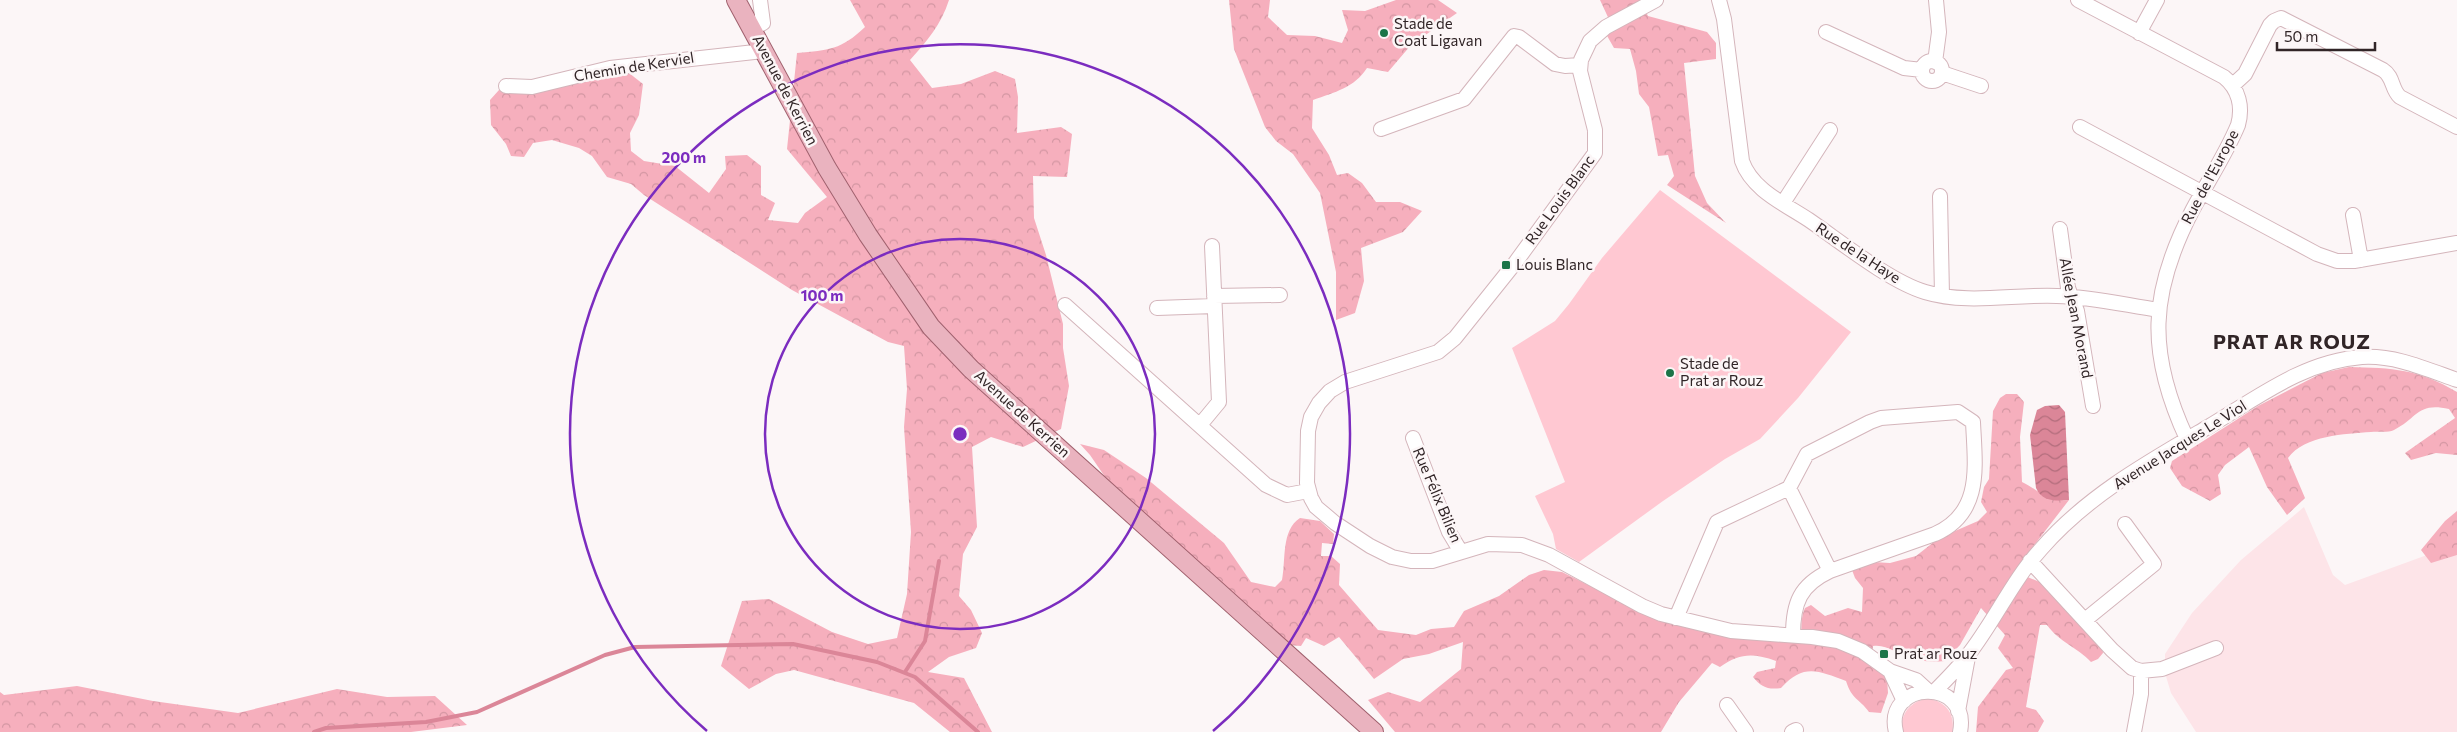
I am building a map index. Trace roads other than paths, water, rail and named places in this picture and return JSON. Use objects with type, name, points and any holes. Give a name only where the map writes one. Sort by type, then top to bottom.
[{"type":"main road","name":"Avenue de Kerrien","points":[[736,0],[838,185],[916,307],[937,336],[971,369],[1374,732]]},
{"type":"street","name":"Avenue de Kerrien","points":[[752,29],[764,22],[760,0]]},
{"type":"street","points":[[1380,129],[1464,99],[1514,36],[1519,37],[1555,64],[1565,66],[1580,65],[1587,46],[1595,35],[1656,0]]},
{"type":"street","name":"Rue de la Haye","points":[[1719,0],[1724,20],[1742,161],[1749,177],[1755,184],[1783,204],[1904,283],[1923,291],[1942,296],[1968,298],[2070,296],[2159,310]]},
{"type":"street","points":[[1936,0],[1939,32],[1938,67]]},
{"type":"street","points":[[2078,0],[2224,77],[2233,85],[2245,74],[2270,25],[2277,18],[2281,18],[2384,70],[2391,76],[2395,91],[2400,96],[2457,127]]},
{"type":"street","points":[[2139,33],[2156,0]]},
{"type":"street","points":[[1826,32],[1904,68],[1922,70],[1927,62],[1981,86]]},
{"type":"street","name":"Chemin de Kerviel","points":[[506,86],[532,87],[610,68],[764,50]]},
{"type":"street","name":"Rue Louis Blanc","points":[[1308,491],[1306,471],[1309,423],[1314,411],[1324,397],[1339,385],[1353,379],[1451,351],[1595,153],[1595,130],[1581,78],[1580,65]]},
{"type":"street","name":"Rue de l'Europe","points":[[2187,439],[2170,401],[2162,369],[2158,337],[2161,291],[2168,264],[2239,121],[2240,103],[2233,85]]},
{"type":"street","points":[[2080,127],[2328,259],[2337,261],[2361,260],[2457,243]]},
{"type":"street","points":[[1783,204],[1830,130]]},
{"type":"street","points":[[1940,196],[1942,296]]},
{"type":"street","points":[[2353,215],[2361,260]]},
{"type":"street","name":"Allée Jean Morand","points":[[2060,229],[2070,296],[2077,311],[2093,406]]},
{"type":"street","points":[[1200,425],[1219,402],[1212,246]]},
{"type":"street","points":[[1157,308],[1280,295]]},
{"type":"street","points":[[1065,305],[1274,491],[1287,495],[1308,491],[1316,507],[1335,523],[1370,546],[1392,557],[1422,562],[1447,558],[1488,544],[1522,545],[1549,555],[1642,606],[1676,618],[1731,630],[1826,639],[1850,645],[1870,655],[1890,671],[1916,680],[1931,691],[1952,702],[1958,711]]},
{"type":"street","name":"Avenue Jacques Le Viol","points":[[1931,691],[1968,655],[2030,561],[2055,533],[2102,493],[2134,470],[2276,386],[2327,362],[2363,357],[2387,358],[2414,364],[2457,380]]},
{"type":"street","points":[[1676,618],[1717,522],[1788,488],[1807,454],[1870,422],[1890,417],[1958,412],[1973,422],[1975,481],[1957,521],[1951,527],[1935,534],[1830,571],[1816,578],[1800,594],[1796,607],[1793,635]]},
{"type":"street","name":"Rue Félix Bilien","points":[[1413,438],[1449,532],[1461,552]]},
{"type":"street","points":[[1788,488],[1830,571]]},
{"type":"street","points":[[2085,620],[2154,564],[2124,524]]},
{"type":"street","points":[[2030,561],[2127,665],[2140,671],[2162,668],[2216,648]]},
{"type":"street","name":"Avenue Jacques Le Viol","points":[[1960,732],[1958,711],[1968,655]]},
{"type":"street","points":[[1890,671],[1904,701]]},
{"type":"street","points":[[2134,732],[2141,689],[2140,671]]},
{"type":"street","points":[[1896,732],[1896,713],[1904,701],[1911,695],[1931,691]]},
{"type":"street","points":[[1728,705],[1746,732]]},
{"type":"water","points":[[2059,405],[2065,412],[2069,500],[2059,501],[2050,500],[2042,496],[2036,488],[2030,435],[2037,410],[2045,406]]},
{"type":"waterway","points":[[905,672],[925,641],[939,561]]},
{"type":"waterway","points":[[314,732],[326,728],[426,722],[477,712],[605,655],[635,647],[793,644],[877,662],[915,677],[978,732]]},
{"type":"place","name":"Stade de Coat Ligavan","points":[[1384,33]]},
{"type":"place","name":"Louis Blanc","points":[[1506,265]]},
{"type":"place","name":"Stade de Prat ar Rouz","points":[[1670,373]]},
{"type":"place","name":"Prat ar Rouz","points":[[1884,654]]},
{"type":"district","name":"PRAT AR ROUZ","points":[[2292,342]]}]
